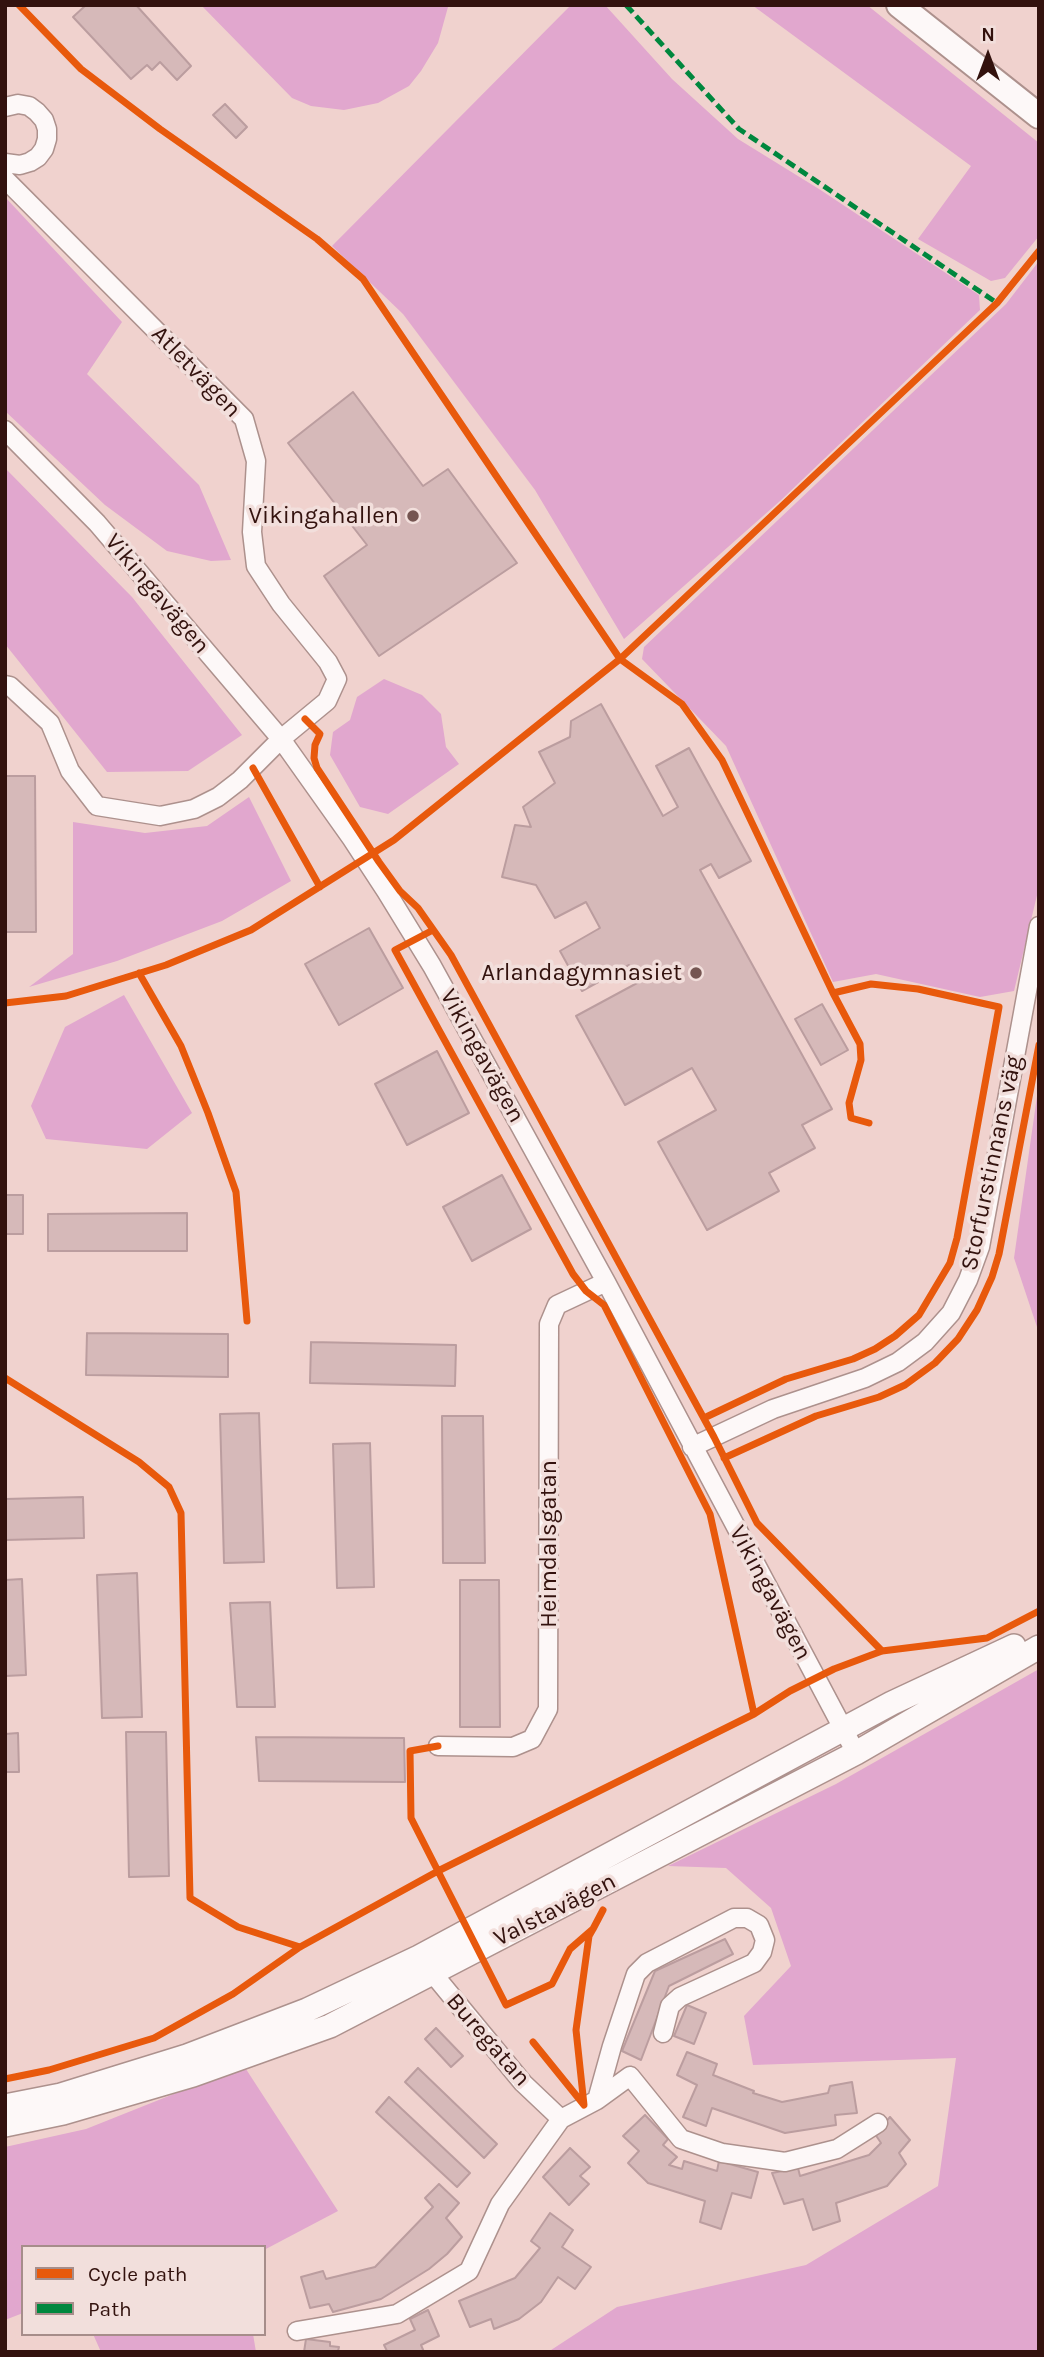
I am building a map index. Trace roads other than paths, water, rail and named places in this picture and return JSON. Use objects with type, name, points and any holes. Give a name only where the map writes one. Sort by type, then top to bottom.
[{"type":"main road","points":[[900,5],[1039,117]]},
{"type":"street","name":"Atletvägen","points":[[5,107],[19,104],[29,106],[44,120],[47,129],[47,139],[38,157],[6,174],[244,419],[256,461],[252,532],[256,566],[281,604],[328,662],[337,679],[327,701],[281,739]]},
{"type":"street","name":"Vikingavägen","points":[[5,430],[97,523],[281,739],[352,839],[432,965],[606,1282],[856,1753]]},
{"type":"street","points":[[5,685],[10,686],[50,723],[70,771],[97,806],[160,816],[194,809],[218,797],[240,780],[281,739]]},
{"type":"street","name":"Storfurstinnans väg","points":[[692,1447],[773,1409],[865,1378],[898,1362],[925,1342],[951,1313],[968,1280],[979,1247],[1039,926]]},
{"type":"street","name":"Heimdalsgatan","points":[[438,1746],[513,1747],[533,1739],[548,1709],[549,1324],[557,1305],[606,1282]]},
{"type":"street","name":"Valstavägen","points":[[5,2125],[62,2113],[193,2076],[330,2026],[426,1965],[843,1729],[892,1703],[1039,1635]]},
{"type":"street","name":"Valstavägen","points":[[5,2106],[61,2095],[187,2056],[426,1965],[856,1753],[1039,1647]]},
{"type":"street","points":[[597,2100],[636,1974],[647,1962],[734,1918],[747,1918],[759,1926],[765,1940],[762,1952],[754,1962],[680,1997],[670,2006],[663,2033]]},
{"type":"street","name":"Buregatan","points":[[426,1965],[523,2082],[561,2119]]},
{"type":"street","points":[[297,2331],[397,2314],[469,2271],[500,2204],[561,2119],[597,2100],[630,2076],[681,2139],[722,2153],[785,2162],[837,2149],[878,2123]]},
{"type":"place","name":"Vikingahallen","points":[[413,516]]},
{"type":"place","name":"Arlandagymnasiet","points":[[696,973]]}]
